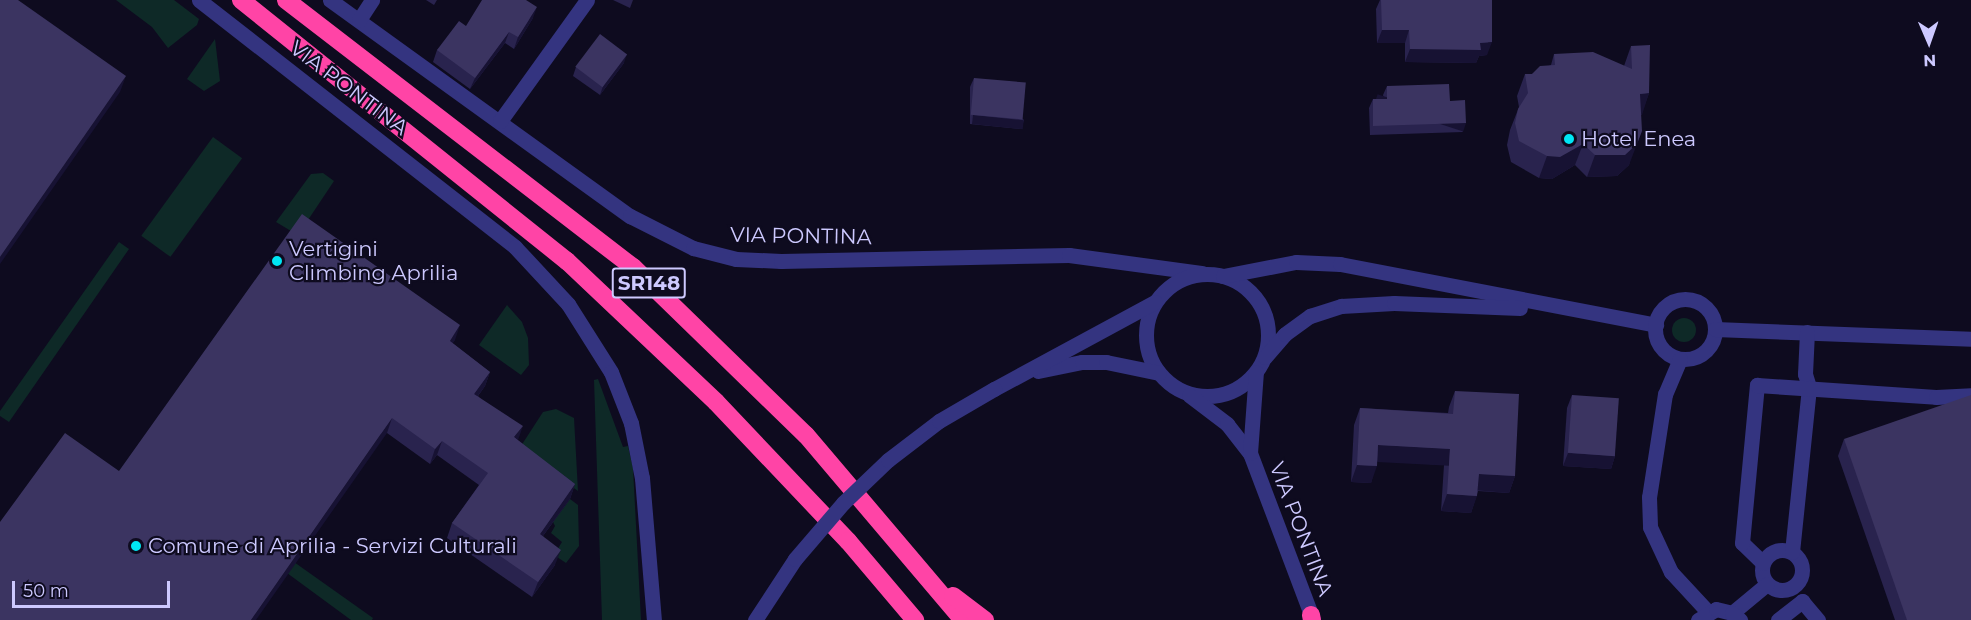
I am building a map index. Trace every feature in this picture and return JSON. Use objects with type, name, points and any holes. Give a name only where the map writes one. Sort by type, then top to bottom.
[{"type":"highway","name":"SR148","points":[[242,0],[567,261],[716,402],[848,541],[915,620]]},
{"type":"highway","name":"SR148","points":[[286,0],[633,267],[806,435],[963,620]]},
{"type":"highway","points":[[930,579],[985,620]]},
{"type":"street","name":"VIA PONTINA","points":[[199,0],[515,247],[568,304],[611,372],[632,423],[645,498],[654,620]]},
{"type":"street","name":"VIA PONTINA","points":[[330,0],[649,228],[722,256],[781,261],[1070,255],[1203,273]]},
{"type":"street","points":[[359,20],[372,0]]},
{"type":"street","points":[[500,121],[586,0]]},
{"type":"street","points":[[1223,276],[1286,263],[1340,264],[1575,312],[1656,325]]},
{"type":"street","points":[[755,620],[795,559],[843,503],[888,460],[939,421],[1155,302],[1168,288],[1203,273],[1223,276],[1245,286],[1260,304],[1268,328],[1260,366]]},
{"type":"street","points":[[1680,359],[1658,344],[1656,325],[1661,310],[1669,303],[1689,298],[1707,308],[1715,330],[1706,351],[1680,359],[1665,394],[1649,497],[1650,527],[1671,572],[1703,616],[1736,616],[1767,584]]},
{"type":"street","points":[[1155,302],[1146,338],[1159,373]]},
{"type":"street","points":[[994,389],[1026,375],[1082,362],[1127,363],[1159,373],[1185,392],[1217,395],[1232,391],[1260,366],[1297,324],[1310,316],[1341,306],[1454,304],[1575,312]]},
{"type":"street","points":[[1715,330],[1971,339]]},
{"type":"street","points":[[1807,332],[1805,374],[1809,387],[1792,552],[1802,570],[1796,585],[1789,589],[1773,589],[1762,578],[1762,563],[1742,543],[1757,385],[1809,387],[1936,397],[1971,395]]},
{"type":"street","name":"VIA PONTINA","points":[[1250,453],[1260,366]]},
{"type":"street","name":"VIA PONTINA","points":[[1185,392],[1227,424],[1250,453],[1312,618]]},
{"type":"street","points":[[1762,563],[1774,551],[1792,552]]},
{"type":"street","points":[[1789,589],[1818,620]]},
{"type":"street","points":[[1778,620],[1802,601]]},
{"type":"green space","points":[[116,0],[174,0],[199,19],[197,25],[168,48],[152,27]]},
{"type":"green space","points":[[215,39],[220,81],[204,91],[187,79]]},
{"type":"green space","points":[[213,137],[242,158],[170,257],[141,236]]},
{"type":"green space","points":[[323,173],[334,181],[304,226],[291,231],[276,222],[311,174]]},
{"type":"green space","points":[[119,242],[129,249],[9,422],[0,416],[0,411]]},
{"type":"green space","points":[[507,305],[522,322],[528,338],[529,365],[521,375],[479,345]]},
{"type":"green space","points":[[1684,318],[1693,321],[1696,330],[1693,339],[1684,342],[1675,339],[1672,330],[1675,321]]},
{"type":"green space","points":[[598,379],[623,447],[628,446],[633,468],[641,620],[602,620],[594,380]]},
{"type":"green space","points":[[556,409],[574,418],[578,491],[519,449],[543,412]]},
{"type":"green space","points":[[570,499],[578,505],[579,546],[566,563],[554,555],[562,542],[551,533],[555,526],[553,522]]},
{"type":"green space","points":[[294,562],[373,618],[372,620],[351,620],[287,573]]},
{"type":"building","points":[[0,0],[18,0],[126,76],[0,257]]},
{"type":"building","points":[[482,0],[526,0],[537,7],[518,37],[509,32],[475,78],[437,50],[459,21],[466,26]]},
{"type":"building","points":[[1381,0],[1492,0],[1492,42],[1480,43],[1481,50],[1410,49],[1409,30],[1382,30]]},
{"type":"building","points":[[600,34],[627,54],[602,87],[575,67]]},
{"type":"building","points":[[1650,45],[1649,93],[1640,94],[1642,131],[1637,144],[1625,155],[1595,155],[1583,144],[1560,157],[1547,156],[1519,141],[1515,123],[1518,109],[1528,93],[1525,74],[1532,74],[1540,66],[1555,65],[1554,54],[1593,52],[1632,69],[1631,46]]},
{"type":"building","points":[[974,78],[1026,83],[1023,119],[971,115]]},
{"type":"building","points":[[1449,84],[1450,101],[1465,100],[1466,123],[1373,126],[1373,99],[1387,99],[1387,86]]},
{"type":"building","points":[[302,214],[460,325],[450,341],[490,372],[474,394],[523,426],[514,437],[575,484],[540,534],[561,550],[538,582],[452,523],[488,473],[442,441],[435,449],[392,418],[251,620],[0,620],[0,522],[65,433],[119,471]]},
{"type":"building","points":[[1455,391],[1519,394],[1515,476],[1479,474],[1477,496],[1447,494],[1450,449],[1378,445],[1377,466],[1357,465],[1360,408],[1453,414]]},
{"type":"building","points":[[1572,395],[1619,398],[1615,456],[1568,453]]},
{"type":"building","points":[[1971,395],[1971,620],[1907,620],[1844,439]]},
{"type":"place","name":"Hotel Enea","points":[[1569,139]]},
{"type":"place","name":"Vertigini Climbing Aprilia","points":[[277,261]]},
{"type":"place","name":"Comune di Aprilia - Servizi Culturali","points":[[136,546]]}]
